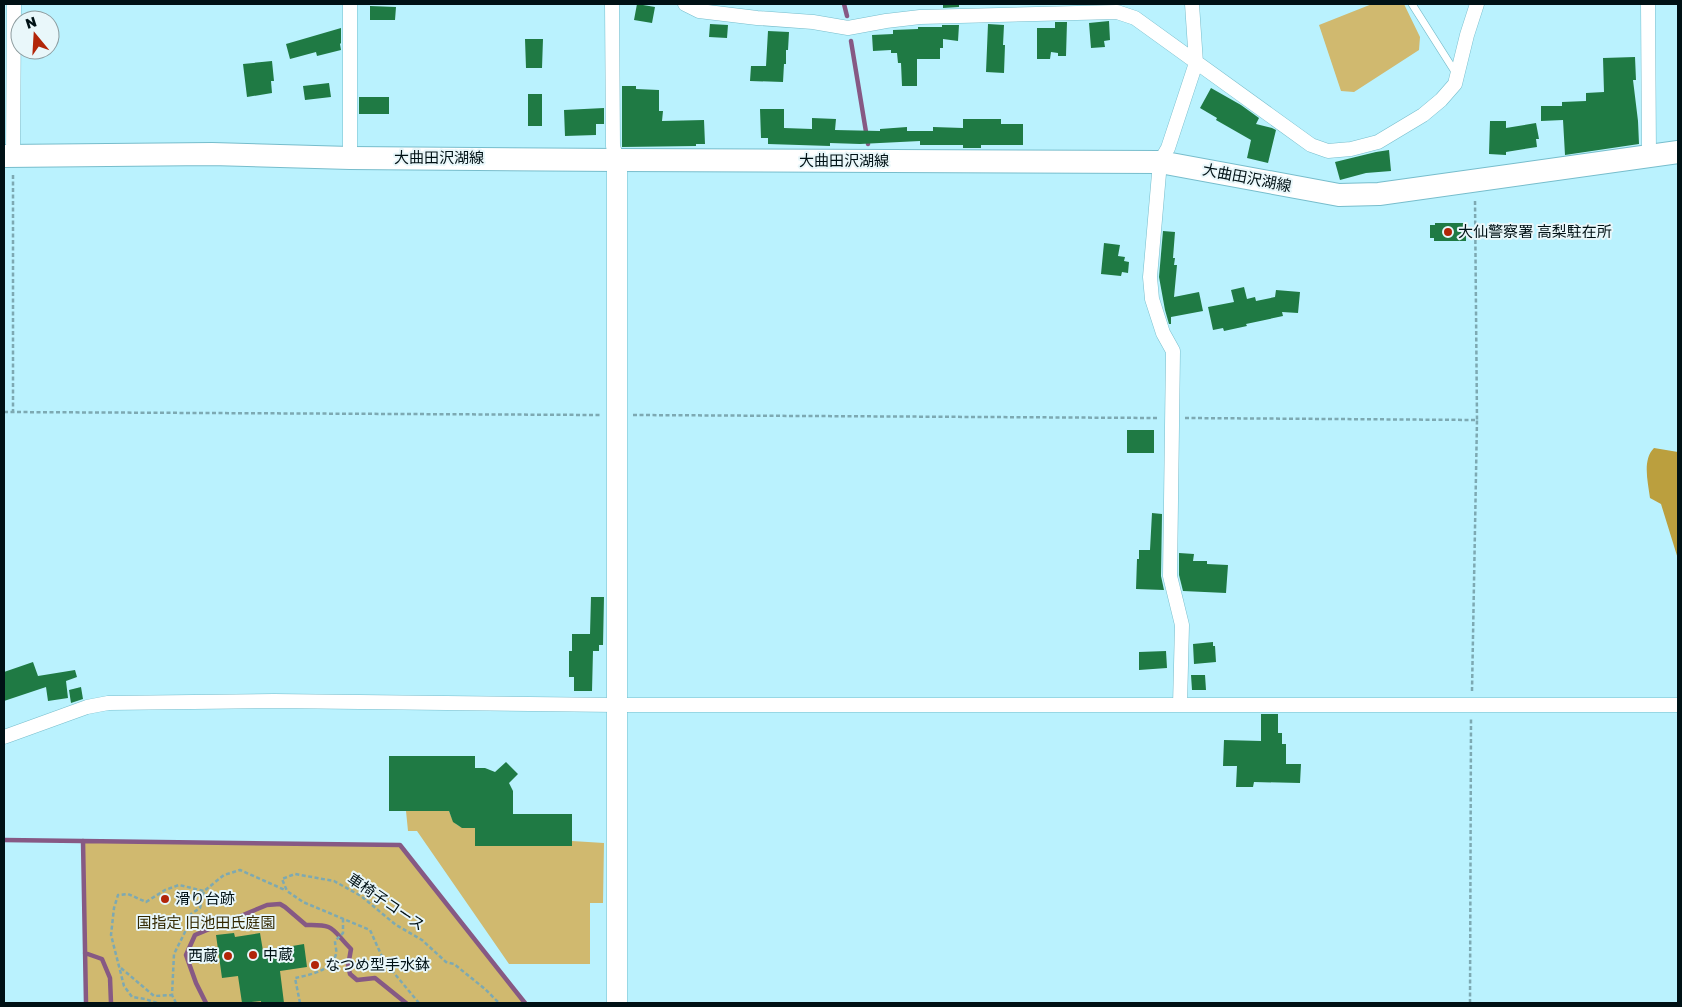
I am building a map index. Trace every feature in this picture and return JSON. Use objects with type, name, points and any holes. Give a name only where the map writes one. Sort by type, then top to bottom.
[{"type":"main road","name":"大曲田沢湖線","points":[[8,156],[212,154],[350,158],[1160,162],[1339,195],[1379,194],[1678,152]]},
{"type":"street","points":[[8,156],[14,4]]},
{"type":"street","points":[[350,4],[350,158]]},
{"type":"street","points":[[612,4],[613,146],[617,160],[617,1003]]},
{"type":"street","points":[[685,4],[699,11],[813,22],[848,28],[920,17],[1117,12],[1135,18],[1311,145],[1328,150],[1351,149],[1378,142],[1423,115],[1441,100],[1455,84],[1477,4]]},
{"type":"street","points":[[1180,705],[1182,625],[1170,576],[1173,351],[1163,333],[1152,299],[1150,277],[1160,162],[1168,148],[1196,62],[1192,4]]},
{"type":"street","points":[[1648,4],[1649,156]]},
{"type":"street","points":[[4,737],[87,707],[108,702],[616,705],[1678,705]]},
{"type":"lane","points":[[1412,4],[1457,75]]},
{"type":"path","points":[[8,156],[13,412]]},
{"type":"path","points":[[1470,1003],[1472,705],[1477,420],[1475,181]]},
{"type":"path","points":[[4,412],[1477,420]]},
{"type":"path","points":[[176,1003],[172,995],[174,954],[185,932],[190,914],[200,908],[204,891],[224,874],[240,870],[286,891],[303,902],[370,930],[384,961],[419,1003]]},
{"type":"path","name":"車椅子コース","points":[[286,891],[282,879],[295,874],[334,881],[361,896],[396,925],[422,940],[446,962],[454,964],[485,989],[499,1003]]},
{"type":"path","points":[[157,1003],[132,997],[124,986],[111,935],[114,908],[118,895],[128,894],[146,902],[165,890],[179,885],[204,891]]},
{"type":"path","points":[[300,1003],[295,978],[318,973],[329,964],[336,954],[335,941],[343,933],[343,918]]},
{"type":"path","points":[[119,967],[154,996],[172,995]]},
{"type":"green space","points":[[1372,4],[1404,4],[1420,37],[1419,50],[1354,92],[1341,91],[1319,25]]},
{"type":"green space","points":[[406,811],[449,811],[453,820],[461,827],[572,846],[572,841],[604,843],[603,903],[590,903],[590,964],[509,964],[417,831],[408,831]]},
{"type":"green space","name":"国指定 旧池田氏庭園","points":[[83,841],[400,845],[525,1003],[86,1003]]},
{"type":"shaded area","points":[[1654,448],[1678,452],[1678,559],[1661,504],[1650,498],[1647,465],[1650,453]]},
{"type":"building","points":[[637,4],[655,7],[652,23],[634,20]]},
{"type":"building","points":[[943,4],[959,4],[959,7],[943,8]]},
{"type":"building","points":[[370,6],[396,7],[395,20],[370,20]]},
{"type":"building","points":[[1109,21],[1110,40],[1104,41],[1105,47],[1091,48],[1089,23]]},
{"type":"building","points":[[1055,22],[1067,22],[1066,56],[1058,56],[1058,53],[1051,52],[1050,59],[1037,59],[1037,28],[1055,28]]},
{"type":"building","points":[[710,24],[728,25],[727,38],[709,37]]},
{"type":"building","points":[[988,24],[1004,25],[1004,73],[986,72]]},
{"type":"building","points":[[942,25],[959,25],[958,41],[943,39],[943,48],[940,48],[940,59],[917,59],[917,86],[902,86],[901,63],[898,63],[897,53],[891,53],[891,50],[873,51],[872,35],[893,34],[893,30],[918,29],[918,27],[942,27]]},
{"type":"building","points":[[341,28],[341,50],[317,56],[316,52],[290,59],[286,44]]},
{"type":"building","points":[[768,31],[789,32],[783,82],[750,81],[751,66],[766,66]]},
{"type":"building","points":[[525,39],[543,39],[542,68],[526,68]]},
{"type":"building","points":[[1635,57],[1636,80],[1633,80],[1639,144],[1565,155],[1563,120],[1541,121],[1541,106],[1562,106],[1562,102],[1586,101],[1586,93],[1604,92],[1603,58]]},
{"type":"building","points":[[272,61],[274,81],[271,81],[272,93],[247,97],[243,64]]},
{"type":"building","points":[[329,83],[331,97],[305,100],[303,86]]},
{"type":"building","points":[[622,86],[636,86],[636,89],[659,90],[659,111],[663,111],[662,121],[704,120],[705,144],[696,144],[696,146],[622,147]]},
{"type":"building","points":[[1211,88],[1259,118],[1256,124],[1276,130],[1268,163],[1247,158],[1251,140],[1216,120],[1217,118],[1200,108]]},
{"type":"building","points":[[528,94],[542,94],[542,126],[528,126]]},
{"type":"building","points":[[359,97],[389,97],[389,114],[359,114]]},
{"type":"building","points":[[604,108],[604,124],[596,124],[596,135],[565,136],[564,110]]},
{"type":"building","points":[[760,109],[784,109],[784,128],[812,129],[812,118],[836,119],[835,130],[880,131],[880,129],[907,127],[907,131],[933,131],[933,127],[963,128],[963,119],[1001,119],[1001,124],[1023,124],[1023,145],[981,145],[981,148],[963,148],[963,145],[920,145],[920,141],[860,144],[830,143],[830,146],[768,144],[768,138],[761,138]]},
{"type":"building","points":[[1490,121],[1506,121],[1506,128],[1536,123],[1539,139],[1536,139],[1537,147],[1506,152],[1506,155],[1489,154]]},
{"type":"building","points":[[1389,150],[1391,171],[1366,173],[1340,180],[1335,162]]},
{"type":"building","name":"大仙警察署 高梨駐在所","points":[[1435,223],[1466,223],[1466,241],[1434,241],[1434,238],[1430,238],[1430,225],[1435,225]]},
{"type":"building","points":[[1163,231],[1175,232],[1173,258],[1175,258],[1174,265],[1177,265],[1174,297],[1199,292],[1203,311],[1171,317],[1171,324],[1169,324],[1165,310],[1159,277]]},
{"type":"building","points":[[1104,243],[1120,245],[1118,256],[1125,257],[1124,261],[1129,262],[1128,273],[1122,272],[1121,276],[1101,274]]},
{"type":"building","points":[[1244,287],[1247,299],[1255,297],[1256,301],[1275,297],[1276,290],[1300,292],[1298,313],[1282,312],[1283,316],[1246,324],[1247,326],[1224,331],[1223,328],[1213,330],[1208,307],[1234,302],[1231,290]]},
{"type":"building","points":[[1127,430],[1154,430],[1154,453],[1127,453]]},
{"type":"building","points":[[1152,513],[1162,514],[1161,576],[1164,590],[1136,589],[1139,550],[1150,550]]},
{"type":"building","points":[[1179,553],[1194,554],[1193,561],[1207,561],[1207,564],[1228,565],[1226,593],[1183,591],[1179,575]]},
{"type":"building","points":[[591,597],[604,597],[603,645],[599,645],[599,651],[593,651],[592,691],[574,691],[574,677],[569,677],[569,651],[572,651],[572,634],[590,634]]},
{"type":"building","points":[[1213,642],[1216,662],[1194,664],[1193,644]]},
{"type":"building","points":[[1166,651],[1167,668],[1139,670],[1139,652]]},
{"type":"building","points":[[33,662],[38,676],[75,670],[77,677],[66,681],[68,698],[48,701],[46,687],[4,701],[4,672]]},
{"type":"building","points":[[1191,675],[1205,675],[1206,690],[1192,690]]},
{"type":"building","points":[[81,687],[83,699],[71,703],[69,690]]},
{"type":"building","points":[[1261,714],[1278,714],[1278,733],[1282,733],[1282,744],[1286,744],[1286,764],[1301,764],[1300,783],[1254,782],[1253,787],[1236,787],[1237,766],[1223,766],[1224,740],[1261,741]]},
{"type":"building","points":[[389,756],[475,756],[475,768],[485,768],[495,772],[506,762],[518,774],[509,783],[513,791],[513,814],[572,814],[572,846],[475,846],[475,828],[462,828],[453,822],[449,811],[389,811]]},
{"type":"building","points":[[234,933],[235,937],[260,933],[263,951],[304,944],[307,967],[280,971],[284,1003],[261,1003],[261,1001],[242,1003],[238,976],[222,978],[216,935]]},
{"type":"waterway","points":[[844,4],[847,16]]},
{"type":"waterway","points":[[851,41],[868,144]]},
{"type":"waterway","points":[[4,840],[400,845],[525,1003]]},
{"type":"waterway","points":[[83,841],[86,1003]]},
{"type":"waterway","points":[[206,1003],[196,983],[186,955],[195,935],[267,905],[280,904],[306,925],[328,927],[336,932],[351,949],[348,966],[350,974],[357,980],[375,978],[406,1003]]},
{"type":"waterway","points":[[85,953],[102,959],[110,978],[111,1003]]},
{"type":"place","name":"大仙警察署 高梨駐在所","points":[[1448,232]]},
{"type":"place","name":"滑り台跡","points":[[165,899]]},
{"type":"place","name":"中蔵","points":[[253,955]]},
{"type":"place","name":"西蔵","points":[[228,956]]},
{"type":"place","name":"なつめ型手水鉢","points":[[315,965]]}]
